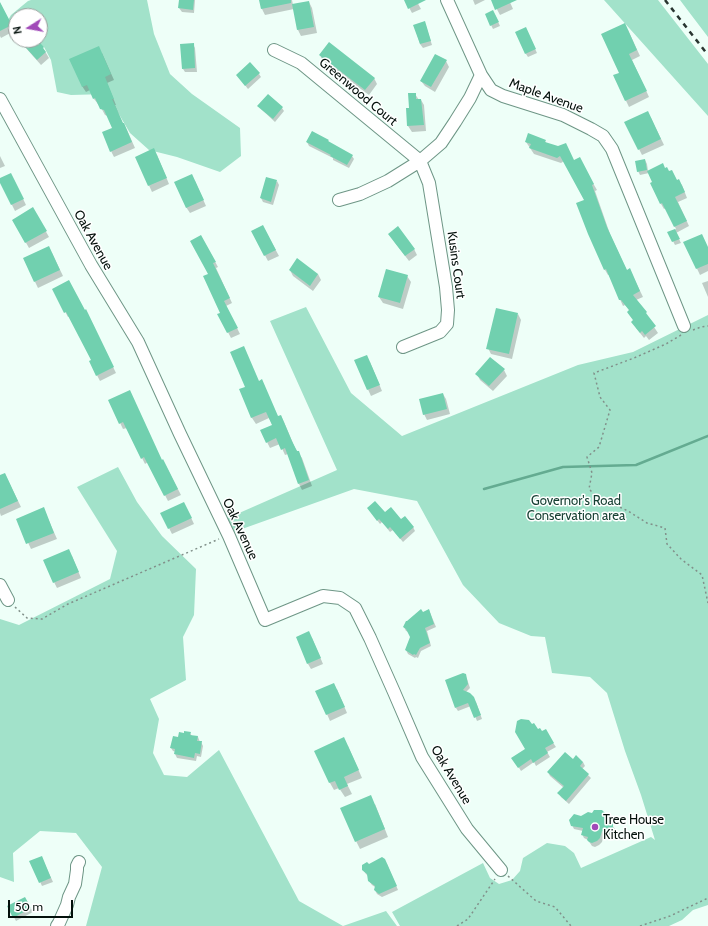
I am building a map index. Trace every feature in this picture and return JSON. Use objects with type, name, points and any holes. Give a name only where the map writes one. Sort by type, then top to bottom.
[{"type":"street","name":"Maple Avenue","points":[[447,0],[481,75],[491,90],[503,96],[563,115],[603,136],[612,149],[686,330]]},
{"type":"street","name":"Greenwood Court","points":[[274,50],[301,63],[420,161]]},
{"type":"street","points":[[339,200],[360,194],[388,181],[420,161],[441,143],[470,98],[481,75]]},
{"type":"street","name":"Oak Avenue","points":[[0,99],[91,265],[138,342],[229,536],[265,620],[323,596],[340,598],[355,608],[370,638],[422,758],[467,829],[501,870]]},
{"type":"street","name":"Kusins Court","points":[[403,347],[440,332],[447,324],[448,310],[446,287],[429,183],[420,161]]},
{"type":"street","points":[[0,585],[8,600]]},
{"type":"street","points":[[57,926],[75,884],[78,862]]},
{"type":"path","points":[[708,326],[686,330],[666,344],[594,373],[600,397],[610,410],[599,447],[587,457],[592,473],[589,489],[596,496],[628,511],[646,523],[666,528],[667,544],[681,559],[702,575],[708,604]]},
{"type":"path","points":[[8,600],[27,618],[42,619],[68,604],[222,538]]},
{"type":"path","points":[[457,926],[468,919],[501,870],[536,901],[555,907],[571,926]]},
{"type":"path","points":[[640,926],[670,916],[708,898]]},
{"type":"green space","points":[[147,0],[154,34],[170,74],[192,94],[240,128],[241,156],[220,172],[177,157],[149,150],[130,133],[107,94],[71,95],[57,92],[51,60],[45,48],[48,48],[48,8],[20,8],[28,1]]},
{"type":"green space","points":[[604,0],[658,0],[708,64],[708,116]]},
{"type":"green space","points":[[680,0],[708,0],[708,37],[689,12]]},
{"type":"green space","name":"Governor's Road Conservation area","points":[[306,307],[351,393],[402,436],[578,365],[633,352],[708,315],[708,905],[693,910],[682,920],[669,926],[400,926],[392,912],[483,863],[490,878],[499,884],[512,880],[520,871],[523,858],[547,843],[565,846],[574,853],[581,868],[651,837],[655,840],[607,693],[590,677],[552,673],[545,637],[531,636],[499,623],[463,585],[417,501],[354,489],[228,534],[221,521],[337,470],[270,321]]},
{"type":"green space","points":[[118,467],[137,502],[162,536],[196,569],[194,615],[183,637],[186,680],[150,699],[159,719],[153,753],[164,775],[187,777],[219,750],[299,901],[343,926],[86,926],[102,867],[76,833],[40,831],[13,853],[14,882],[0,877],[0,619],[19,625],[110,579],[117,551],[77,487]]},
{"type":"green space","points":[[386,911],[397,926],[343,926]]},
{"type":"building","points":[[179,0],[194,0],[193,10],[178,8]]},
{"type":"building","points":[[259,0],[291,0],[291,3],[261,9]]},
{"type":"building","points":[[404,0],[426,0],[408,9]]},
{"type":"building","points":[[491,0],[517,0],[495,10]]},
{"type":"building","points":[[309,1],[314,27],[297,30],[292,4]]},
{"type":"building","points":[[0,2],[8,17],[8,27],[0,31]]},
{"type":"building","points":[[493,10],[499,22],[490,26],[485,14]]},
{"type":"building","points":[[425,21],[431,41],[420,44],[413,25]]},
{"type":"building","points":[[625,23],[637,50],[629,54],[647,91],[625,101],[613,75],[619,73],[601,34]]},
{"type":"building","points":[[526,27],[536,49],[525,54],[515,32]]},
{"type":"building","points":[[329,42],[375,78],[365,90],[319,55]]},
{"type":"building","points":[[194,43],[195,68],[182,69],[180,44]]},
{"type":"building","points":[[99,46],[111,74],[105,77],[114,99],[112,99],[132,142],[110,152],[102,132],[112,128],[104,110],[100,109],[95,98],[93,99],[87,85],[82,87],[69,59]]},
{"type":"building","points":[[26,48],[43,48],[46,52],[37,60]]},
{"type":"building","points":[[435,54],[447,60],[431,87],[420,81]]},
{"type":"building","points":[[250,62],[260,73],[245,86],[236,75]]},
{"type":"building","points":[[408,93],[416,93],[416,99],[421,99],[424,125],[407,126],[406,108],[409,108]]},
{"type":"building","points":[[268,94],[283,107],[273,119],[257,106]]},
{"type":"building","points":[[648,111],[661,139],[638,150],[624,122]]},
{"type":"building","points":[[312,131],[353,155],[347,165],[306,142]]},
{"type":"building","points":[[528,133],[546,140],[545,142],[558,146],[566,143],[574,160],[580,157],[594,184],[592,185],[607,227],[627,270],[630,268],[640,291],[633,295],[656,326],[645,335],[642,331],[640,333],[631,322],[633,320],[627,312],[629,310],[621,300],[619,300],[606,269],[604,270],[576,203],[584,200],[560,156],[557,158],[529,148],[531,144],[525,142]]},
{"type":"building","points":[[154,148],[167,178],[148,186],[135,157]]},
{"type":"building","points":[[645,159],[647,170],[637,172],[635,161]]},
{"type":"building","points":[[663,163],[665,168],[667,167],[669,171],[672,170],[677,180],[679,179],[685,192],[675,197],[687,221],[674,227],[662,203],[660,204],[650,183],[652,182],[647,171]]},
{"type":"building","points":[[11,173],[24,199],[11,205],[0,183],[0,178]]},
{"type":"building","points":[[192,174],[204,200],[186,208],[174,182]]},
{"type":"building","points":[[266,177],[277,180],[271,202],[260,198]]},
{"type":"building","points":[[33,207],[47,231],[25,243],[12,220]]},
{"type":"building","points":[[263,225],[276,250],[264,256],[251,231]]},
{"type":"building","points":[[398,226],[415,249],[405,256],[388,234]]},
{"type":"building","points":[[675,229],[680,239],[672,242],[667,232]]},
{"type":"building","points":[[702,234],[708,247],[708,264],[696,269],[683,242]]},
{"type":"building","points":[[201,235],[216,262],[213,263],[230,298],[224,301],[238,328],[227,333],[217,314],[220,313],[203,276],[208,274],[190,241]]},
{"type":"building","points":[[49,246],[60,270],[34,282],[23,258]]},
{"type":"building","points":[[297,258],[318,274],[310,286],[289,270]]},
{"type":"building","points":[[386,269],[408,275],[400,303],[378,297]]},
{"type":"building","points":[[69,280],[85,310],[86,309],[114,367],[96,376],[89,361],[91,360],[52,289]]},
{"type":"building","points":[[496,308],[518,313],[509,354],[486,349]]},
{"type":"building","points":[[244,346],[259,381],[262,379],[278,416],[281,415],[297,451],[299,451],[309,480],[298,484],[285,448],[281,450],[276,438],[266,443],[260,430],[272,425],[266,412],[251,418],[239,389],[245,387],[230,352]]},
{"type":"building","points":[[367,355],[380,385],[367,390],[354,360]]},
{"type":"building","points":[[490,357],[505,369],[489,386],[475,374]]},
{"type":"building","points":[[130,390],[162,460],[163,459],[178,489],[164,496],[144,457],[141,459],[123,422],[119,424],[108,400]]},
{"type":"building","points":[[443,393],[447,409],[423,415],[419,399]]},
{"type":"building","points":[[5,473],[18,501],[0,509],[0,475]]},
{"type":"building","points":[[375,501],[385,512],[391,507],[401,519],[405,516],[414,527],[400,539],[390,527],[388,529],[379,519],[377,521],[367,508]]},
{"type":"building","points":[[184,502],[192,518],[168,529],[160,513]]},
{"type":"building","points":[[44,507],[54,533],[26,544],[16,519]]},
{"type":"building","points":[[69,549],[79,572],[53,583],[43,560]]},
{"type":"building","points":[[421,609],[423,612],[429,609],[434,624],[425,628],[430,643],[420,648],[416,655],[413,655],[405,650],[410,637],[406,629],[403,627],[406,621]]},
{"type":"building","points":[[309,631],[321,658],[307,664],[296,637]]},
{"type":"building","points":[[463,673],[466,674],[468,684],[463,690],[470,693],[474,697],[481,715],[474,718],[468,703],[455,708],[445,680]]},
{"type":"building","points":[[334,683],[345,707],[326,715],[315,691]]},
{"type":"building","points":[[521,719],[529,720],[542,731],[546,729],[554,743],[545,748],[548,753],[533,763],[531,759],[518,768],[511,758],[525,749],[515,732],[517,721]]},
{"type":"building","points":[[184,731],[191,732],[190,735],[198,736],[197,741],[202,741],[200,754],[195,753],[194,758],[174,754],[175,749],[170,748],[173,736],[178,737],[179,732],[184,733]]},
{"type":"building","points":[[344,737],[359,770],[344,777],[348,786],[339,790],[335,781],[329,783],[314,751]]},
{"type":"building","points":[[565,752],[573,759],[576,755],[583,762],[580,766],[589,774],[566,801],[557,793],[564,786],[547,772]]},
{"type":"building","points":[[371,795],[385,829],[355,842],[340,808]]},
{"type":"building","name":"Tree House Kitchen","points":[[594,810],[602,810],[605,813],[606,820],[613,824],[613,828],[612,832],[609,833],[602,831],[600,838],[592,843],[587,840],[588,837],[581,835],[583,828],[571,826],[569,820],[574,814],[581,816],[588,812],[592,813]]},
{"type":"building","points":[[42,856],[51,878],[39,883],[29,861]]},
{"type":"building","points":[[382,857],[385,859],[397,886],[379,894],[374,890],[375,886],[368,881],[367,874],[362,870],[362,865],[367,862],[369,864]]},
{"type":"building","points":[[25,897],[31,908],[13,918],[7,906]]},
{"type":"waterway","points":[[484,489],[563,467],[636,465],[708,436]]},
{"type":"railway","points":[[665,0],[708,55]]},
{"type":"place","name":"Tree House Kitchen","points":[[595,827]]}]
